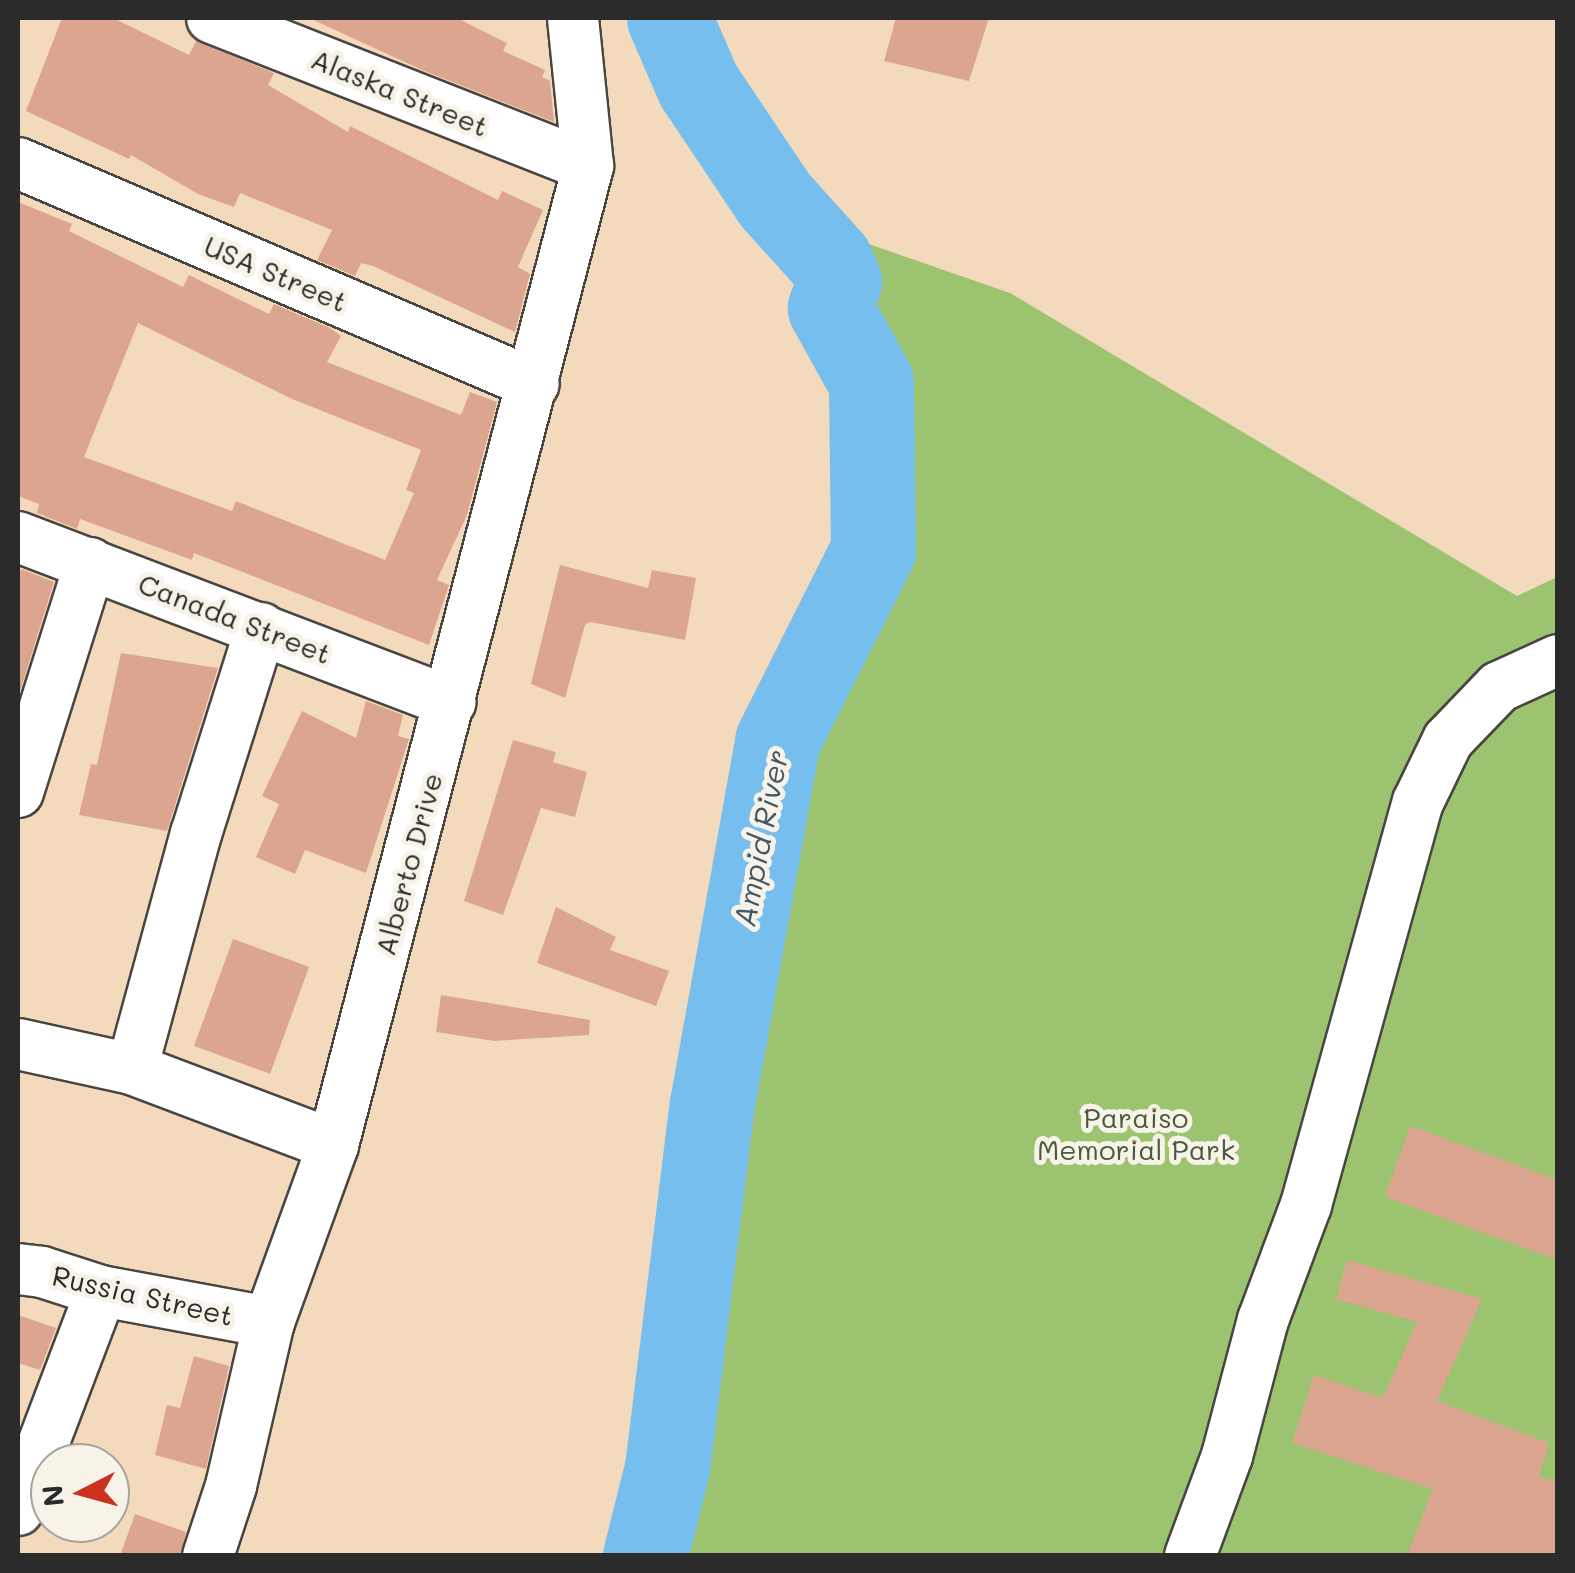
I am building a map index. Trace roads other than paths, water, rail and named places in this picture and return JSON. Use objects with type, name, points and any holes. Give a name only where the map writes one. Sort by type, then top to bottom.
[{"type":"street","name":"Alaska Street","points":[[212,18],[588,166]]},
{"type":"street","name":"Alberto Drive","points":[[208,1556],[232,1486],[269,1322],[332,1145],[451,702],[588,166],[573,18]]},
{"type":"street","name":"USA Street","points":[[18,163],[534,384]]},
{"type":"street","name":"Canada Street","points":[[18,537],[451,702]]},
{"type":"street","points":[[18,792],[90,563]]},
{"type":"street","points":[[132,1069],[196,834],[261,628]]},
{"type":"street","points":[[1190,1556],[1227,1456],[1263,1320],[1306,1205],[1418,802],[1448,740],[1500,687],[1558,660]]},
{"type":"street","points":[[18,1044],[132,1069],[332,1145]]},
{"type":"street","name":"Russia Street","points":[[18,1269],[42,1272],[102,1291],[269,1322]]},
{"type":"street","points":[[18,1510],[102,1291]]},
{"type":"waterway","name":"Ampid River","points":[[645,1556],[667,1468],[712,1104],[777,741],[873,550],[871,382],[830,308],[839,282],[830,261],[775,200],[698,85],[669,18]]},
{"type":"park label","name":"Paraiso Memorial Park","points":[[1136,1133]]}]
